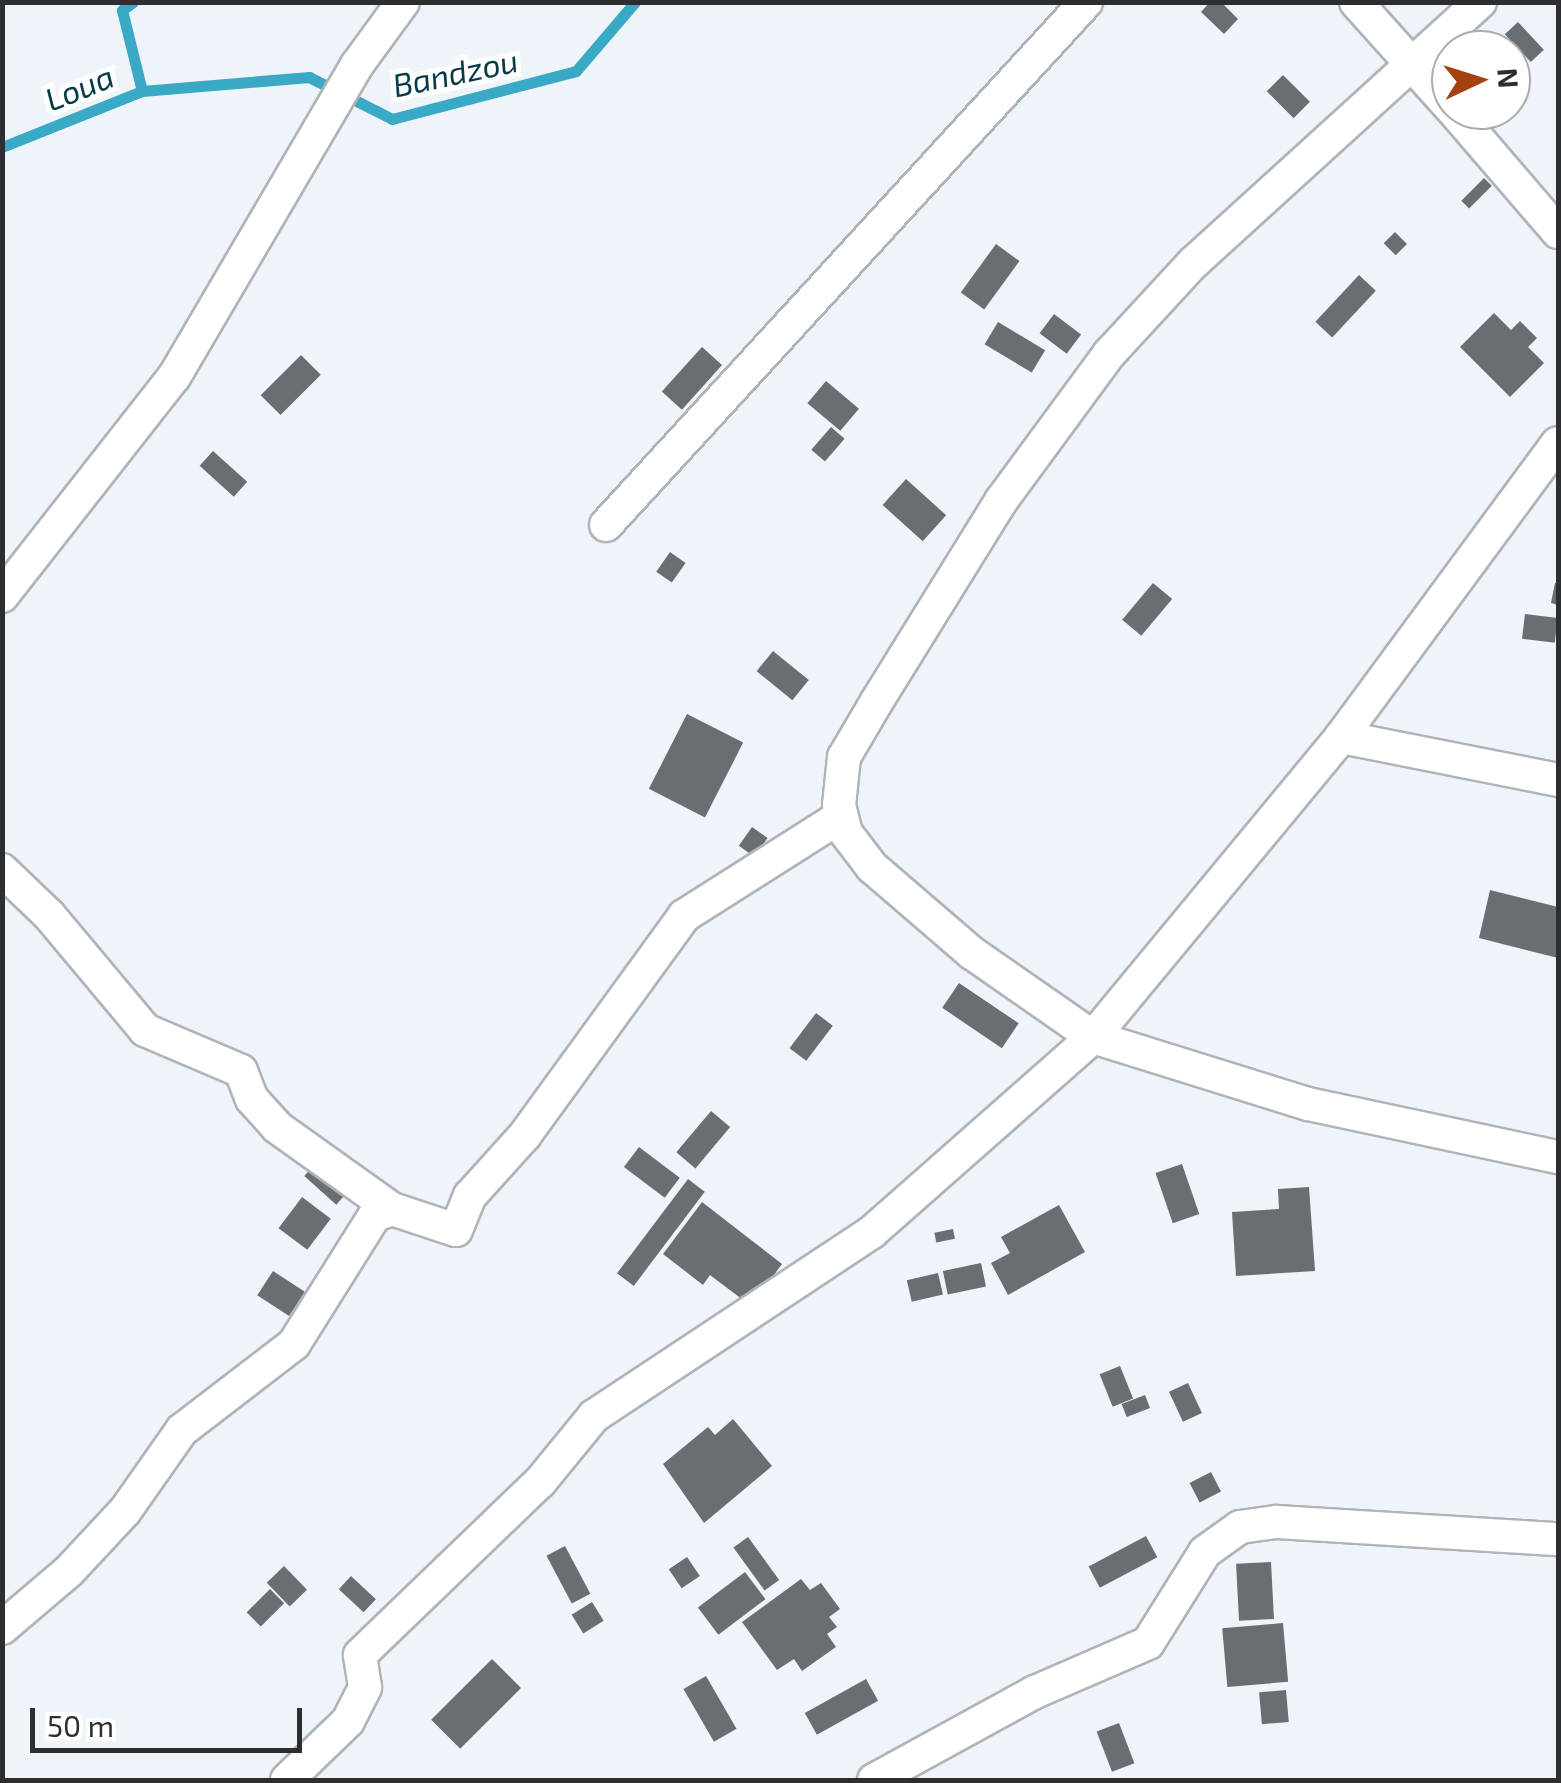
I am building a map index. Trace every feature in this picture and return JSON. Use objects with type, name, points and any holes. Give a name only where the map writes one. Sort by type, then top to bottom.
[{"type":"street","points":[[2,596],[174,377],[322,123],[403,2]]},
{"type":"street","points":[[606,525],[1086,2]]},
{"type":"street","points":[[1356,2],[1431,84]]},
{"type":"street","points":[[1480,2],[1192,263],[1109,354],[1000,501],[844,757],[840,817],[872,867],[972,953],[1093,1037],[1308,1104],[1558,1157]]},
{"type":"street","points":[[1470,130],[1558,232]]},
{"type":"street","points":[[287,1780],[348,1721],[365,1687],[360,1655],[540,1482],[594,1416],[872,1232],[1093,1037],[1340,737],[1558,443]]},
{"type":"street","points":[[1340,737],[1558,780]]},
{"type":"street","points":[[2,870],[50,914],[145,1030],[241,1071],[252,1099],[277,1127],[392,1210],[456,1230],[470,1196],[525,1134],[684,916],[840,817]]},
{"type":"street","points":[[2,1628],[114,1523],[182,1430],[294,1344],[354,1240],[375,1215],[392,1210]]},
{"type":"street","points":[[874,1780],[1035,1692],[1148,1643],[1205,1552],[1240,1527],[1277,1522],[1558,1540]]},
{"type":"building","points":[[1210,2],[1221,2],[1238,19],[1224,34],[1201,12]]},
{"type":"building","points":[[1518,22],[1525,30],[1509,30]]},
{"type":"building","points":[[1531,36],[1544,50],[1531,62]]},
{"type":"building","points":[[1283,75],[1310,102],[1294,118],[1267,91]]},
{"type":"building","points":[[1484,178],[1492,186],[1469,208],[1461,201]]},
{"type":"building","points":[[1395,232],[1407,244],[1396,255],[1384,243]]},
{"type":"building","points":[[996,244],[1019,261],[984,310],[961,293]]},
{"type":"building","points":[[1359,275],[1376,291],[1332,337],[1315,322]]},
{"type":"building","points":[[1494,313],[1511,330],[1520,321],[1537,338],[1528,347],[1544,363],[1510,397],[1460,347]]},
{"type":"building","points":[[1054,314],[1081,334],[1067,354],[1040,333]]},
{"type":"building","points":[[998,322],[1045,350],[1032,373],[985,344]]},
{"type":"building","points":[[702,347],[722,365],[682,410],[662,392]]},
{"type":"building","points":[[301,355],[321,375],[280,415],[261,395]]},
{"type":"building","points":[[826,381],[859,409],[840,431],[807,403]]},
{"type":"building","points":[[831,427],[845,439],[825,461],[811,450]]},
{"type":"building","points":[[213,451],[247,482],[234,497],[200,466]]},
{"type":"building","points":[[906,479],[946,515],[923,541],[883,505]]},
{"type":"building","points":[[670,552],[686,563],[672,583],[656,572]]},
{"type":"building","points":[[1153,583],[1172,599],[1141,636],[1122,620]]},
{"type":"building","points":[[1555,583],[1558,584],[1558,605],[1551,603]]},
{"type":"building","points":[[1525,614],[1558,618],[1555,643],[1522,639]]},
{"type":"building","points":[[773,651],[809,680],[792,700],[757,671]]},
{"type":"building","points":[[687,714],[743,743],[705,817],[649,789]]},
{"type":"building","points":[[752,827],[768,838],[754,857],[739,846]]},
{"type":"building","points":[[1490,890],[1558,907],[1558,958],[1479,938]]},
{"type":"building","points":[[959,983],[1019,1023],[1002,1048],[942,1008]]},
{"type":"building","points":[[816,1013],[833,1026],[806,1061],[790,1048]]},
{"type":"building","points":[[711,1111],[730,1127],[695,1168],[676,1152]]},
{"type":"building","points":[[639,1147],[680,1178],[665,1198],[624,1167]]},
{"type":"building","points":[[315,1164],[347,1193],[336,1205],[304,1176]]},
{"type":"building","points":[[1182,1164],[1199,1214],[1173,1223],[1156,1173]]},
{"type":"building","points":[[688,1179],[705,1192],[634,1286],[617,1273]]},
{"type":"building","points":[[1309,1187],[1315,1271],[1236,1276],[1232,1212],[1279,1209],[1278,1189]]},
{"type":"building","points":[[302,1197],[331,1219],[307,1250],[279,1228]]},
{"type":"building","points":[[702,1202],[782,1264],[751,1306],[710,1275],[703,1285],[663,1254]]},
{"type":"building","points":[[1059,1205],[1085,1252],[1008,1295],[991,1263],[1010,1253],[1001,1237]]},
{"type":"building","points":[[953,1229],[955,1239],[936,1242],[934,1233]]},
{"type":"building","points":[[981,1263],[986,1286],[948,1295],[943,1271]]},
{"type":"building","points":[[273,1271],[305,1292],[289,1316],[257,1295]]},
{"type":"building","points":[[938,1273],[943,1294],[912,1302],[907,1280]]},
{"type":"building","points":[[1120,1366],[1133,1398],[1113,1407],[1100,1374]]},
{"type":"building","points":[[1188,1383],[1202,1413],[1183,1422],[1169,1392]]},
{"type":"building","points":[[1145,1395],[1150,1408],[1127,1417],[1122,1404]]},
{"type":"building","points":[[733,1419],[772,1466],[704,1523],[663,1464],[708,1427],[715,1435]]},
{"type":"building","points":[[1211,1472],[1221,1492],[1200,1502],[1190,1483]]},
{"type":"building","points":[[1146,1536],[1157,1557],[1100,1588],[1089,1567]]},
{"type":"building","points":[[748,1537],[779,1580],[765,1590],[733,1548]]},
{"type":"building","points":[[565,1546],[590,1594],[572,1604],[546,1556]]},
{"type":"building","points":[[687,1557],[700,1576],[682,1588],[669,1569]]},
{"type":"building","points":[[1271,1562],[1274,1619],[1239,1621],[1236,1564]]},
{"type":"building","points":[[284,1566],[307,1590],[290,1606],[267,1583]]},
{"type":"building","points":[[745,1572],[765,1599],[718,1635],[698,1608]]},
{"type":"building","points":[[351,1576],[376,1599],[364,1612],[339,1589]]},
{"type":"building","points":[[801,1579],[810,1590],[821,1583],[840,1609],[829,1617],[837,1627],[827,1634],[836,1647],[802,1671],[794,1659],[777,1670],[742,1622]]},
{"type":"building","points":[[270,1589],[284,1603],[261,1626],[247,1612]]},
{"type":"building","points":[[592,1602],[604,1621],[583,1633],[572,1615]]},
{"type":"building","points":[[1283,1623],[1288,1682],[1227,1687],[1222,1628]]},
{"type":"building","points":[[492,1659],[521,1688],[460,1749],[431,1720]]},
{"type":"building","points":[[706,1676],[736,1729],[714,1742],[683,1689]]},
{"type":"building","points":[[866,1679],[878,1701],[817,1735],[805,1713]]},
{"type":"building","points":[[1286,1690],[1289,1722],[1262,1724],[1259,1692]]},
{"type":"building","points":[[1119,1723],[1134,1763],[1112,1772],[1097,1732]]},
{"type":"waterway","name":"Loua","points":[[2,147],[142,91],[122,10],[133,2]]},
{"type":"waterway","name":"Bandzou","points":[[142,91],[309,77],[392,119],[576,71],[635,2]]}]
